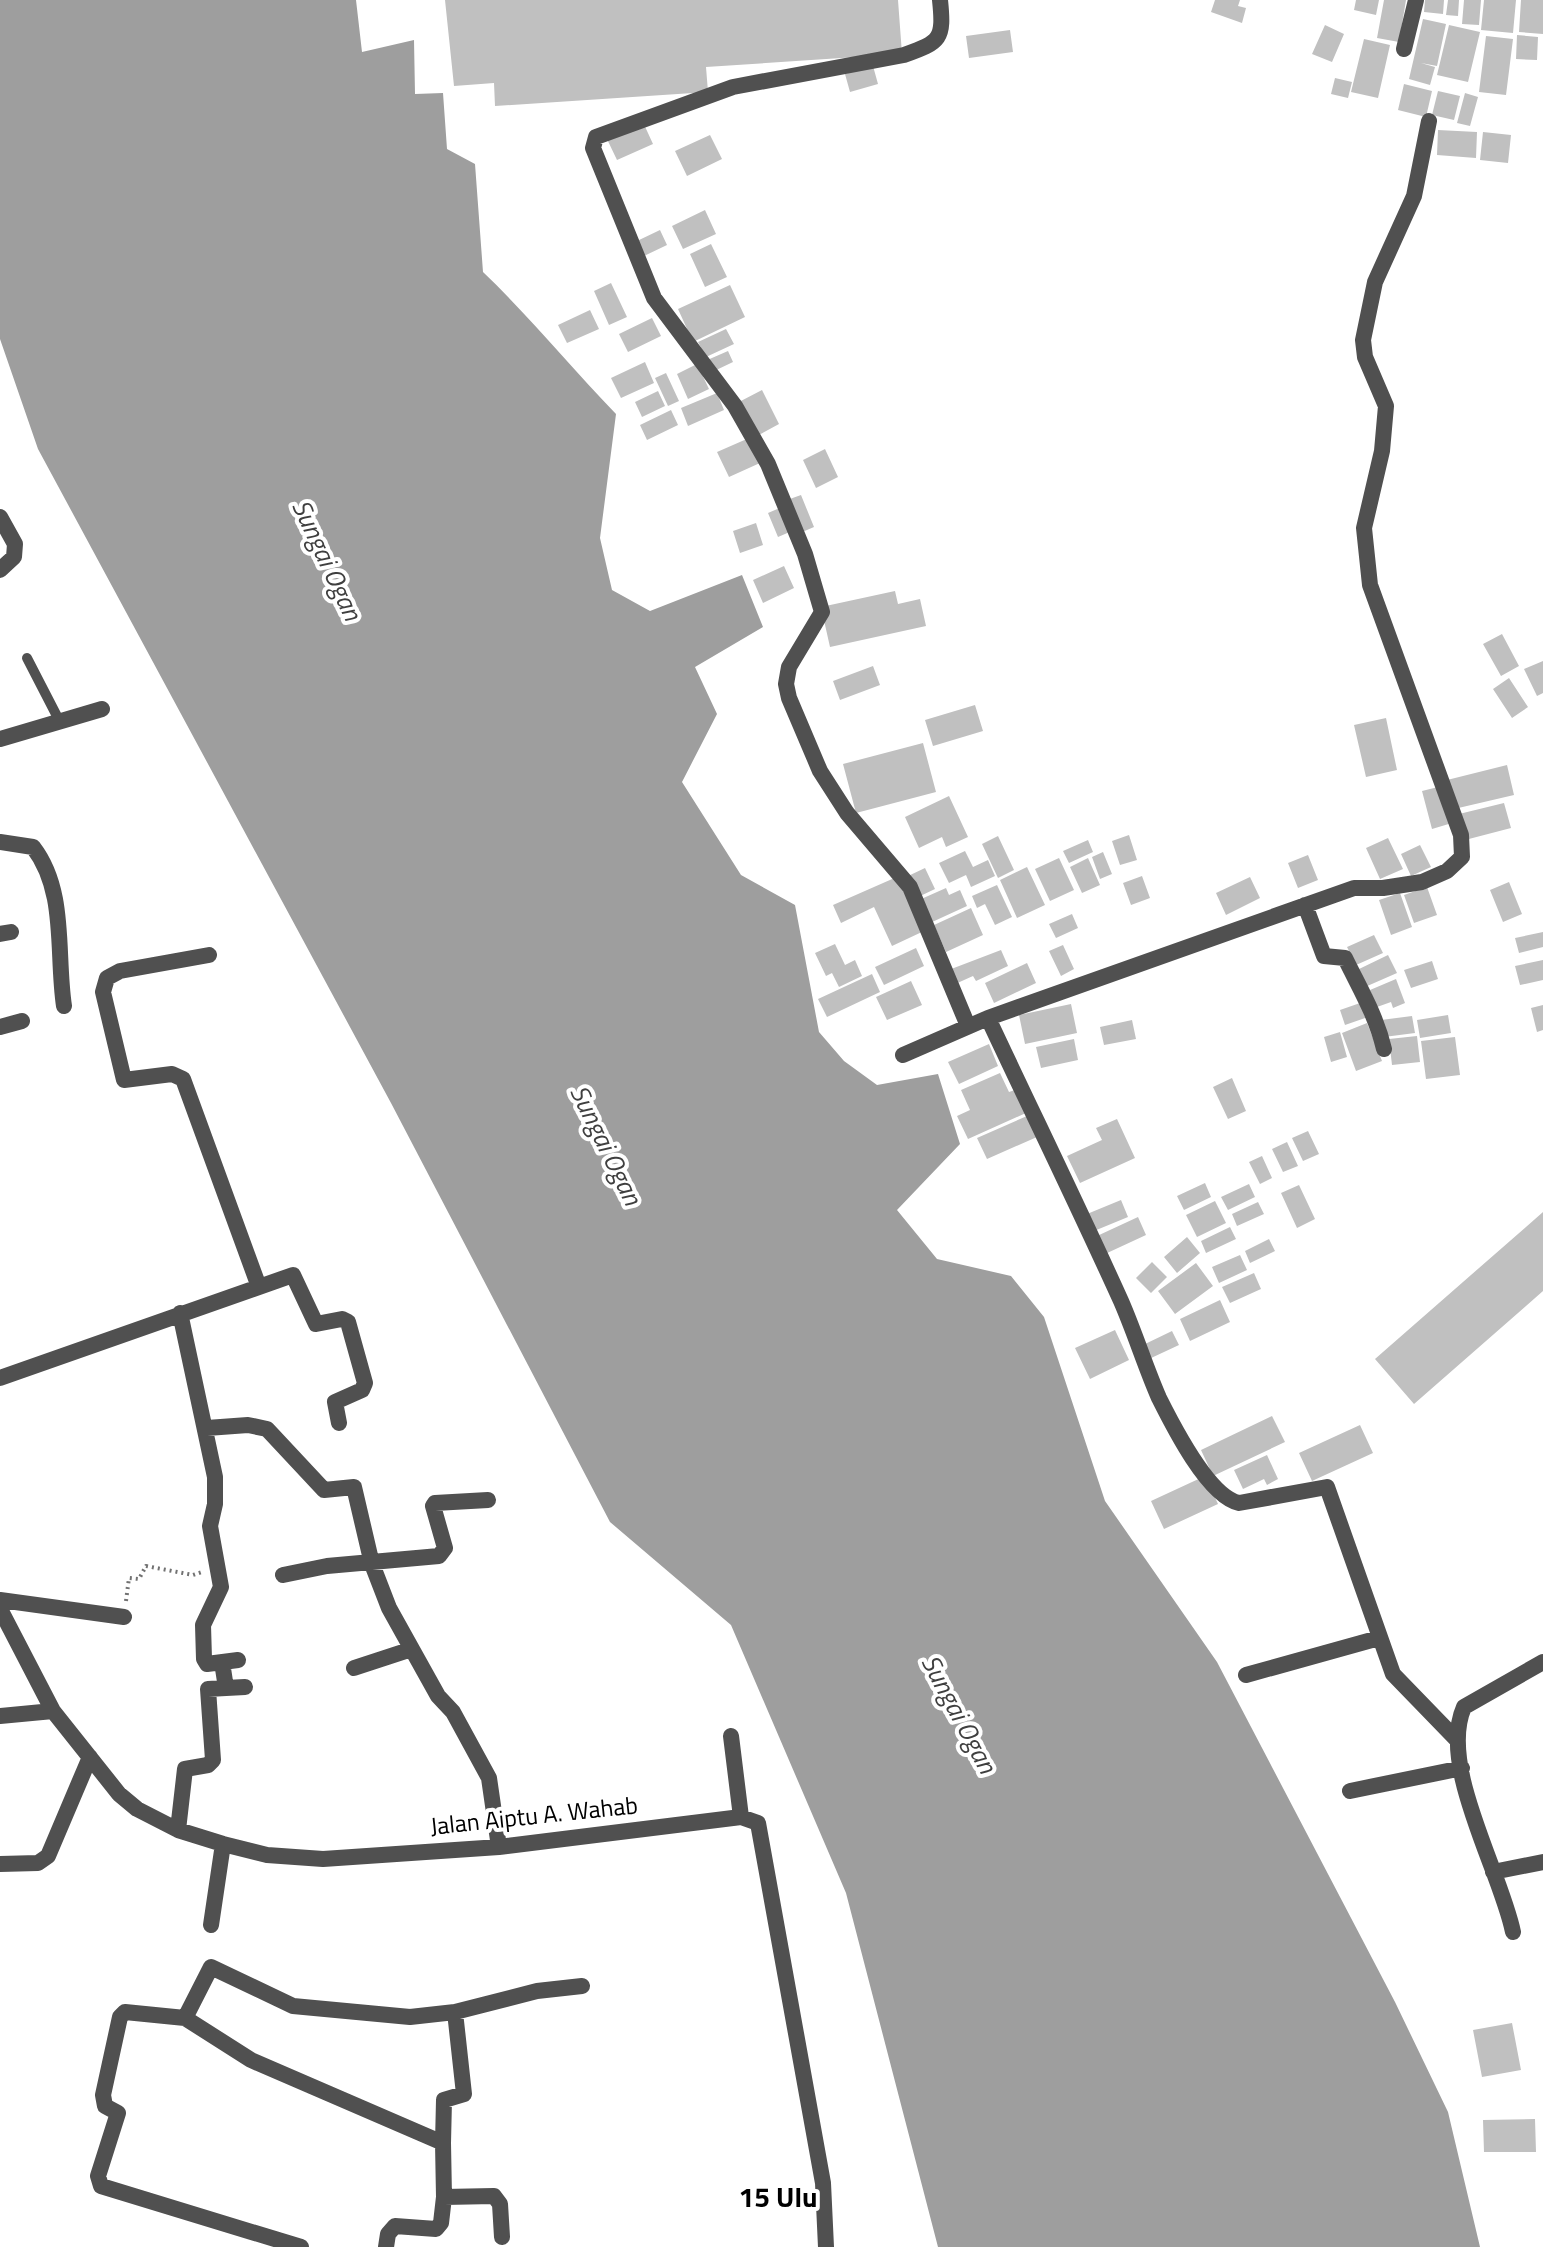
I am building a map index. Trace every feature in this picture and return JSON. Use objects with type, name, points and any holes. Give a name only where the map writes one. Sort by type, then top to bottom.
[{"type":"street","points":[[940,0],[943,27],[939,38],[928,46],[904,55],[733,87],[619,127],[596,137],[594,142],[654,298],[749,429],[784,500],[819,602],[815,625],[789,667],[786,684],[789,698],[826,782],[847,813],[910,887],[968,1026]]},
{"type":"street","points":[[1404,49],[1416,0]]},
{"type":"street","points":[[903,1055],[988,1018],[1354,888],[1383,888],[1422,882],[1447,871],[1463,854],[1461,835],[1370,585],[1364,555],[1364,528],[1382,451],[1386,406],[1365,357],[1363,340],[1375,282],[1414,196],[1429,121]]},
{"type":"street","points":[[0,517],[15,544],[14,557],[0,570]]},
{"type":"street","points":[[0,739],[102,709]]},
{"type":"street","points":[[0,842],[33,847],[50,878],[58,920],[58,968],[64,1006]]},
{"type":"street","points":[[1305,905],[1324,956],[1345,958],[1361,993],[1374,1011],[1384,1049]]},
{"type":"street","points":[[209,955],[120,971],[107,978],[103,992],[124,1080],[172,1074],[183,1079],[259,1287]]},
{"type":"street","points":[[988,1018],[1106,1267],[1159,1398],[1217,1490],[1239,1503],[1327,1487],[1393,1674],[1456,1739]]},
{"type":"street","points":[[0,1027],[22,1021]]},
{"type":"street","points":[[0,1378],[293,1275],[316,1324],[342,1319],[348,1322],[365,1383],[362,1390],[335,1402],[339,1423]]},
{"type":"street","points":[[180,1313],[207,1428],[215,1477],[215,1504],[210,1526],[221,1587],[203,1625],[204,1659],[207,1664],[230,1661],[226,1688]]},
{"type":"street","points":[[207,1428],[260,1425],[276,1435],[324,1490],[352,1485],[372,1564],[389,1608],[489,1778],[499,1847]]},
{"type":"street","points":[[283,1575],[327,1566],[439,1556],[445,1548],[433,1506],[435,1503],[488,1500]]},
{"type":"street","points":[[0,1600],[124,1617]]},
{"type":"street","name":"Jalan Aiptu A. Wahab","points":[[3,1619],[53,1711],[119,1794],[137,1809],[178,1830],[223,1844],[267,1855],[323,1859],[499,1847],[741,1817]]},
{"type":"street","points":[[1246,1675],[1379,1638]]},
{"type":"street","points":[[354,1668],[412,1649]]},
{"type":"street","points":[[1513,1932],[1506,1902],[1480,1843],[1456,1739],[1464,1707],[1543,1662]]},
{"type":"street","points":[[178,1830],[185,1769],[208,1765],[214,1754],[208,1689],[245,1687]]},
{"type":"street","points":[[0,1716],[53,1711]]},
{"type":"street","points":[[731,1736],[741,1817],[753,1820],[760,1829],[823,2183],[826,2247]]},
{"type":"street","points":[[0,1864],[38,1863],[48,1856],[90,1757]]},
{"type":"street","points":[[1350,1791],[1462,1768]]},
{"type":"street","points":[[211,1925],[223,1844]]},
{"type":"street","points":[[1493,1872],[1543,1862]]},
{"type":"street","points":[[185,2018],[209,1969],[214,1967],[293,2006],[410,2017],[455,2012],[537,1991],[582,1986]]},
{"type":"street","points":[[301,2247],[101,2186],[98,2176],[118,2113],[105,2106],[103,2095],[120,2017],[128,2010],[185,2018],[251,2060],[443,2143]]},
{"type":"street","points":[[386,2247],[395,2226],[436,2229],[441,2223],[444,2100],[464,2094],[455,2012]]},
{"type":"street","points":[[444,2197],[494,2196],[502,2217],[502,2237]]},
{"type":"lane","points":[[27,658],[60,722]]},
{"type":"path","points":[[124,1617],[129,1578],[139,1579],[146,1566],[193,1575],[216,1567]]},
{"type":"water","name":"Sungai Ogan","points":[[0,0],[356,0],[362,52],[414,40],[415,94],[443,93],[447,149],[475,164],[483,272],[616,414],[600,538],[612,590],[650,611],[742,575],[763,627],[695,667],[717,714],[682,782],[741,875],[795,905],[819,1032],[844,1061],[877,1085],[938,1074],[960,1144],[897,1210],[937,1259],[1011,1276],[1044,1317],[1105,1501],[1217,1662],[1395,2002],[1448,2112],[1480,2247],[938,2247],[846,1893],[731,1625],[610,1522],[391,1103],[38,449],[0,339]]},
{"type":"building","points":[[445,0],[898,0],[902,54],[706,67],[708,92],[495,106],[494,83],[454,86]]},
{"type":"building","points":[[1215,0],[1240,0],[1238,6],[1246,8],[1242,23],[1211,12]]},
{"type":"building","points":[[1356,0],[1379,0],[1376,15],[1354,10]]},
{"type":"building","points":[[1384,0],[1406,0],[1399,42],[1377,38]]},
{"type":"building","points":[[1425,0],[1444,0],[1443,14],[1424,12]]},
{"type":"building","points":[[1448,0],[1459,0],[1458,16],[1446,15]]},
{"type":"building","points":[[1464,0],[1481,0],[1479,25],[1462,24]]},
{"type":"building","points":[[1484,0],[1516,0],[1513,33],[1481,30]]},
{"type":"building","points":[[1521,0],[1543,0],[1543,34],[1519,32]]},
{"type":"building","points":[[1423,19],[1446,24],[1437,66],[1421,63],[1435,67],[1430,85],[1409,79]]},
{"type":"building","points":[[1325,25],[1344,34],[1332,62],[1312,54]]},
{"type":"building","points":[[1449,25],[1480,32],[1468,82],[1437,75]]},
{"type":"building","points":[[1010,30],[1013,52],[969,58],[966,36]]},
{"type":"building","points":[[1517,35],[1538,37],[1537,60],[1516,59]]},
{"type":"building","points":[[1486,36],[1513,39],[1506,95],[1479,92]]},
{"type":"building","points":[[1364,39],[1390,45],[1378,98],[1351,92]]},
{"type":"building","points":[[873,66],[878,84],[850,92],[845,74]]},
{"type":"building","points":[[1335,78],[1352,82],[1348,98],[1331,94]]},
{"type":"building","points":[[1404,84],[1432,91],[1426,117],[1398,110]]},
{"type":"building","points":[[1438,91],[1460,96],[1454,120],[1432,115]]},
{"type":"building","points":[[1465,93],[1478,97],[1470,126],[1457,123]]},
{"type":"building","points":[[642,120],[653,144],[617,160],[606,137]]},
{"type":"building","points":[[1438,130],[1477,132],[1476,158],[1437,155]]},
{"type":"building","points":[[1483,132],[1511,135],[1508,163],[1480,160]]},
{"type":"building","points":[[710,135],[722,159],[687,176],[675,151]]},
{"type":"building","points":[[705,210],[716,234],[683,249],[672,226]]},
{"type":"building","points":[[660,230],[667,245],[644,256],[637,241]]},
{"type":"building","points":[[711,244],[727,277],[705,287],[690,254]]},
{"type":"building","points":[[611,283],[627,317],[609,325],[594,291]]},
{"type":"building","points":[[730,285],[745,317],[693,342],[678,309]]},
{"type":"building","points":[[590,310],[599,329],[567,343],[558,325]]},
{"type":"building","points":[[652,318],[661,336],[628,352],[619,334]]},
{"type":"building","points":[[726,329],[734,344],[706,357],[698,342]]},
{"type":"building","points":[[728,351],[733,362],[710,373],[705,361]]},
{"type":"building","points":[[645,362],[654,383],[621,398],[611,378]]},
{"type":"building","points":[[697,364],[709,389],[688,399],[677,374]]},
{"type":"building","points":[[666,373],[679,401],[668,406],[655,378]]},
{"type":"building","points":[[762,390],[779,424],[755,437],[737,403]]},
{"type":"building","points":[[658,391],[665,406],[642,417],[635,402]]},
{"type":"building","points":[[717,393],[724,410],[688,426],[681,408]]},
{"type":"building","points":[[671,410],[678,425],[647,440],[640,425]]},
{"type":"building","points":[[749,438],[760,463],[729,477],[717,452]]},
{"type":"building","points":[[825,449],[838,477],[816,488],[803,460]]},
{"type":"building","points":[[801,495],[814,527],[800,533],[787,500]]},
{"type":"building","points":[[782,507],[792,531],[778,537],[768,513]]},
{"type":"building","points":[[756,523],[763,545],[740,553],[733,531]]},
{"type":"building","points":[[784,566],[794,588],[763,603],[753,580]]},
{"type":"building","points":[[895,591],[898,604],[920,599],[926,626],[830,647],[821,607]]},
{"type":"building","points":[[1502,634],[1519,666],[1501,676],[1483,644]]},
{"type":"building","points":[[1543,661],[1543,693],[1537,696],[1524,669]]},
{"type":"building","points":[[873,666],[880,685],[840,700],[833,681]]},
{"type":"building","points":[[1509,678],[1528,707],[1512,718],[1493,689]]},
{"type":"building","points":[[975,705],[983,731],[933,746],[925,720]]},
{"type":"building","points":[[1386,718],[1397,770],[1366,777],[1354,725]]},
{"type":"building","points":[[923,743],[936,792],[856,813],[843,764]]},
{"type":"building","points":[[1507,765],[1514,795],[1454,809],[1447,780]]},
{"type":"building","points":[[1442,786],[1452,823],[1432,829],[1422,791]]},
{"type":"building","points":[[949,796],[968,837],[946,847],[942,837],[919,848],[905,817]]},
{"type":"building","points":[[1504,803],[1511,828],[1465,840],[1459,814]]},
{"type":"building","points":[[1129,835],[1137,860],[1120,865],[1112,841]]},
{"type":"building","points":[[998,836],[1014,870],[998,878],[982,844]]},
{"type":"building","points":[[1388,838],[1403,869],[1380,879],[1366,848]]},
{"type":"building","points":[[1088,840],[1093,852],[1069,863],[1063,851]]},
{"type":"building","points":[[1420,845],[1431,867],[1411,876],[1401,854]]},
{"type":"building","points":[[965,851],[973,867],[988,860],[995,876],[971,887],[966,875],[949,883],[939,863]]},
{"type":"building","points":[[1103,852],[1112,874],[1100,879],[1092,857]]},
{"type":"building","points":[[1308,855],[1318,880],[1298,888],[1288,863]]},
{"type":"building","points":[[1059,858],[1074,890],[1050,901],[1035,869]]},
{"type":"building","points":[[1088,858],[1100,885],[1082,893],[1070,867]]},
{"type":"building","points":[[1027,867],[1045,905],[1017,918],[1000,880]]},
{"type":"building","points":[[925,868],[935,889],[916,898],[906,877]]},
{"type":"building","points":[[899,876],[924,931],[892,946],[874,907],[841,923],[833,905]]},
{"type":"building","points":[[1142,876],[1150,898],[1131,905],[1123,883]]},
{"type":"building","points":[[1250,877],[1260,898],[1226,915],[1216,893]]},
{"type":"building","points":[[1509,882],[1522,914],[1503,922],[1490,890]]},
{"type":"building","points":[[997,885],[1012,917],[995,925],[985,904],[977,908],[972,896]]},
{"type":"building","points":[[1427,887],[1437,915],[1414,923],[1404,895]]},
{"type":"building","points":[[946,888],[949,895],[960,890],[967,906],[930,923],[919,900]]},
{"type":"building","points":[[1400,893],[1412,927],[1391,935],[1379,900]]},
{"type":"building","points":[[971,908],[983,935],[946,952],[934,925]]},
{"type":"building","points":[[1072,914],[1078,928],[1056,938],[1049,924]]},
{"type":"building","points":[[1543,932],[1543,947],[1519,953],[1515,938]]},
{"type":"building","points":[[1374,935],[1383,953],[1356,965],[1347,947]]},
{"type":"building","points":[[835,944],[845,965],[855,960],[862,976],[839,987],[832,973],[826,976],[815,953]]},
{"type":"building","points":[[1063,945],[1074,969],[1061,976],[1049,951]]},
{"type":"building","points":[[916,948],[924,966],[884,985],[875,967]]},
{"type":"building","points":[[1001,950],[1008,966],[976,981],[973,976],[953,985],[946,971]]},
{"type":"building","points":[[1388,955],[1397,973],[1365,987],[1357,970]]},
{"type":"building","points":[[1543,960],[1543,980],[1520,985],[1515,966]]},
{"type":"building","points":[[1432,961],[1438,979],[1411,988],[1404,970]]},
{"type":"building","points":[[1027,963],[1036,983],[994,1003],[985,983]]},
{"type":"building","points":[[872,974],[880,992],[827,1017],[818,999]]},
{"type":"building","points":[[1396,979],[1405,1003],[1393,1008],[1391,1002],[1377,1007],[1370,990]]},
{"type":"building","points":[[911,981],[922,1005],[887,1020],[876,997]]},
{"type":"building","points":[[1363,1002],[1368,1017],[1345,1025],[1340,1010]]},
{"type":"building","points":[[1071,1004],[1077,1033],[1025,1044],[1019,1015]]},
{"type":"building","points":[[1543,1005],[1543,1030],[1537,1032],[1531,1008]]},
{"type":"building","points":[[1448,1015],[1451,1033],[1420,1038],[1417,1020]]},
{"type":"building","points":[[1412,1016],[1415,1033],[1384,1037],[1381,1020]]},
{"type":"building","points":[[1132,1020],[1136,1039],[1104,1045],[1100,1027]]},
{"type":"building","points":[[1367,1023],[1382,1061],[1356,1071],[1342,1033]]},
{"type":"building","points":[[1340,1032],[1347,1057],[1331,1062],[1324,1037]]},
{"type":"building","points":[[1417,1036],[1420,1062],[1392,1065],[1389,1039]]},
{"type":"building","points":[[1455,1037],[1460,1075],[1426,1079],[1421,1041]]},
{"type":"building","points":[[1074,1039],[1078,1060],[1041,1068],[1036,1047]]},
{"type":"building","points":[[989,1044],[998,1066],[959,1084],[948,1062]]},
{"type":"building","points":[[1000,1073],[1009,1092],[1015,1090],[1026,1113],[968,1139],[957,1116],[970,1110],[961,1090]]},
{"type":"building","points":[[1232,1078],[1246,1111],[1228,1119],[1213,1087]]},
{"type":"building","points":[[1027,1116],[1037,1137],[987,1159],[977,1138]]},
{"type":"building","points":[[1117,1119],[1135,1158],[1080,1183],[1067,1156],[1102,1140],[1096,1128]]},
{"type":"building","points":[[1308,1131],[1319,1154],[1303,1161],[1292,1138]]},
{"type":"building","points":[[1287,1142],[1298,1166],[1283,1172],[1272,1149]]},
{"type":"building","points":[[1262,1156],[1272,1178],[1260,1184],[1249,1162]]},
{"type":"building","points":[[1205,1183],[1211,1197],[1184,1210],[1177,1196]]},
{"type":"building","points":[[1249,1184],[1255,1197],[1228,1210],[1221,1197]]},
{"type":"building","points":[[1299,1185],[1315,1219],[1297,1228],[1281,1193]]},
{"type":"building","points":[[1121,1200],[1128,1217],[1094,1231],[1087,1214]]},
{"type":"building","points":[[1215,1201],[1226,1223],[1197,1237],[1186,1215]]},
{"type":"building","points":[[1258,1202],[1264,1214],[1237,1226],[1232,1214]]},
{"type":"building","points":[[1543,1212],[1543,1291],[1414,1404],[1375,1359]]},
{"type":"building","points":[[1138,1217],[1146,1235],[1105,1254],[1097,1236]]},
{"type":"building","points":[[1230,1227],[1236,1239],[1206,1253],[1201,1241]]},
{"type":"building","points":[[1187,1237],[1200,1253],[1177,1273],[1164,1257]]},
{"type":"building","points":[[1269,1239],[1275,1251],[1250,1263],[1245,1251]]},
{"type":"building","points":[[1240,1255],[1247,1270],[1219,1283],[1212,1267]]},
{"type":"building","points":[[1152,1262],[1167,1277],[1151,1293],[1136,1278]]},
{"type":"building","points":[[1196,1263],[1213,1286],[1175,1314],[1158,1291]]},
{"type":"building","points":[[1254,1273],[1261,1289],[1230,1303],[1222,1287]]},
{"type":"building","points":[[1220,1300],[1230,1322],[1190,1341],[1180,1319]]},
{"type":"building","points":[[1115,1330],[1129,1360],[1090,1379],[1075,1348]]},
{"type":"building","points":[[1172,1331],[1179,1345],[1149,1359],[1143,1345]]},
{"type":"building","points":[[1272,1416],[1285,1442],[1213,1476],[1201,1450]]},
{"type":"building","points":[[1360,1425],[1373,1453],[1312,1481],[1299,1453]]},
{"type":"building","points":[[1267,1455],[1278,1479],[1267,1485],[1264,1479],[1243,1489],[1234,1470]]},
{"type":"building","points":[[1205,1476],[1218,1504],[1164,1529],[1151,1501]]},
{"type":"building","points":[[1512,2023],[1521,2070],[1482,2077],[1473,2030]]},
{"type":"building","points":[[1535,2119],[1536,2152],[1484,2152],[1483,2120]]},
{"type":"district","name":"15 Ulu","points":[[778,2197]]}]
